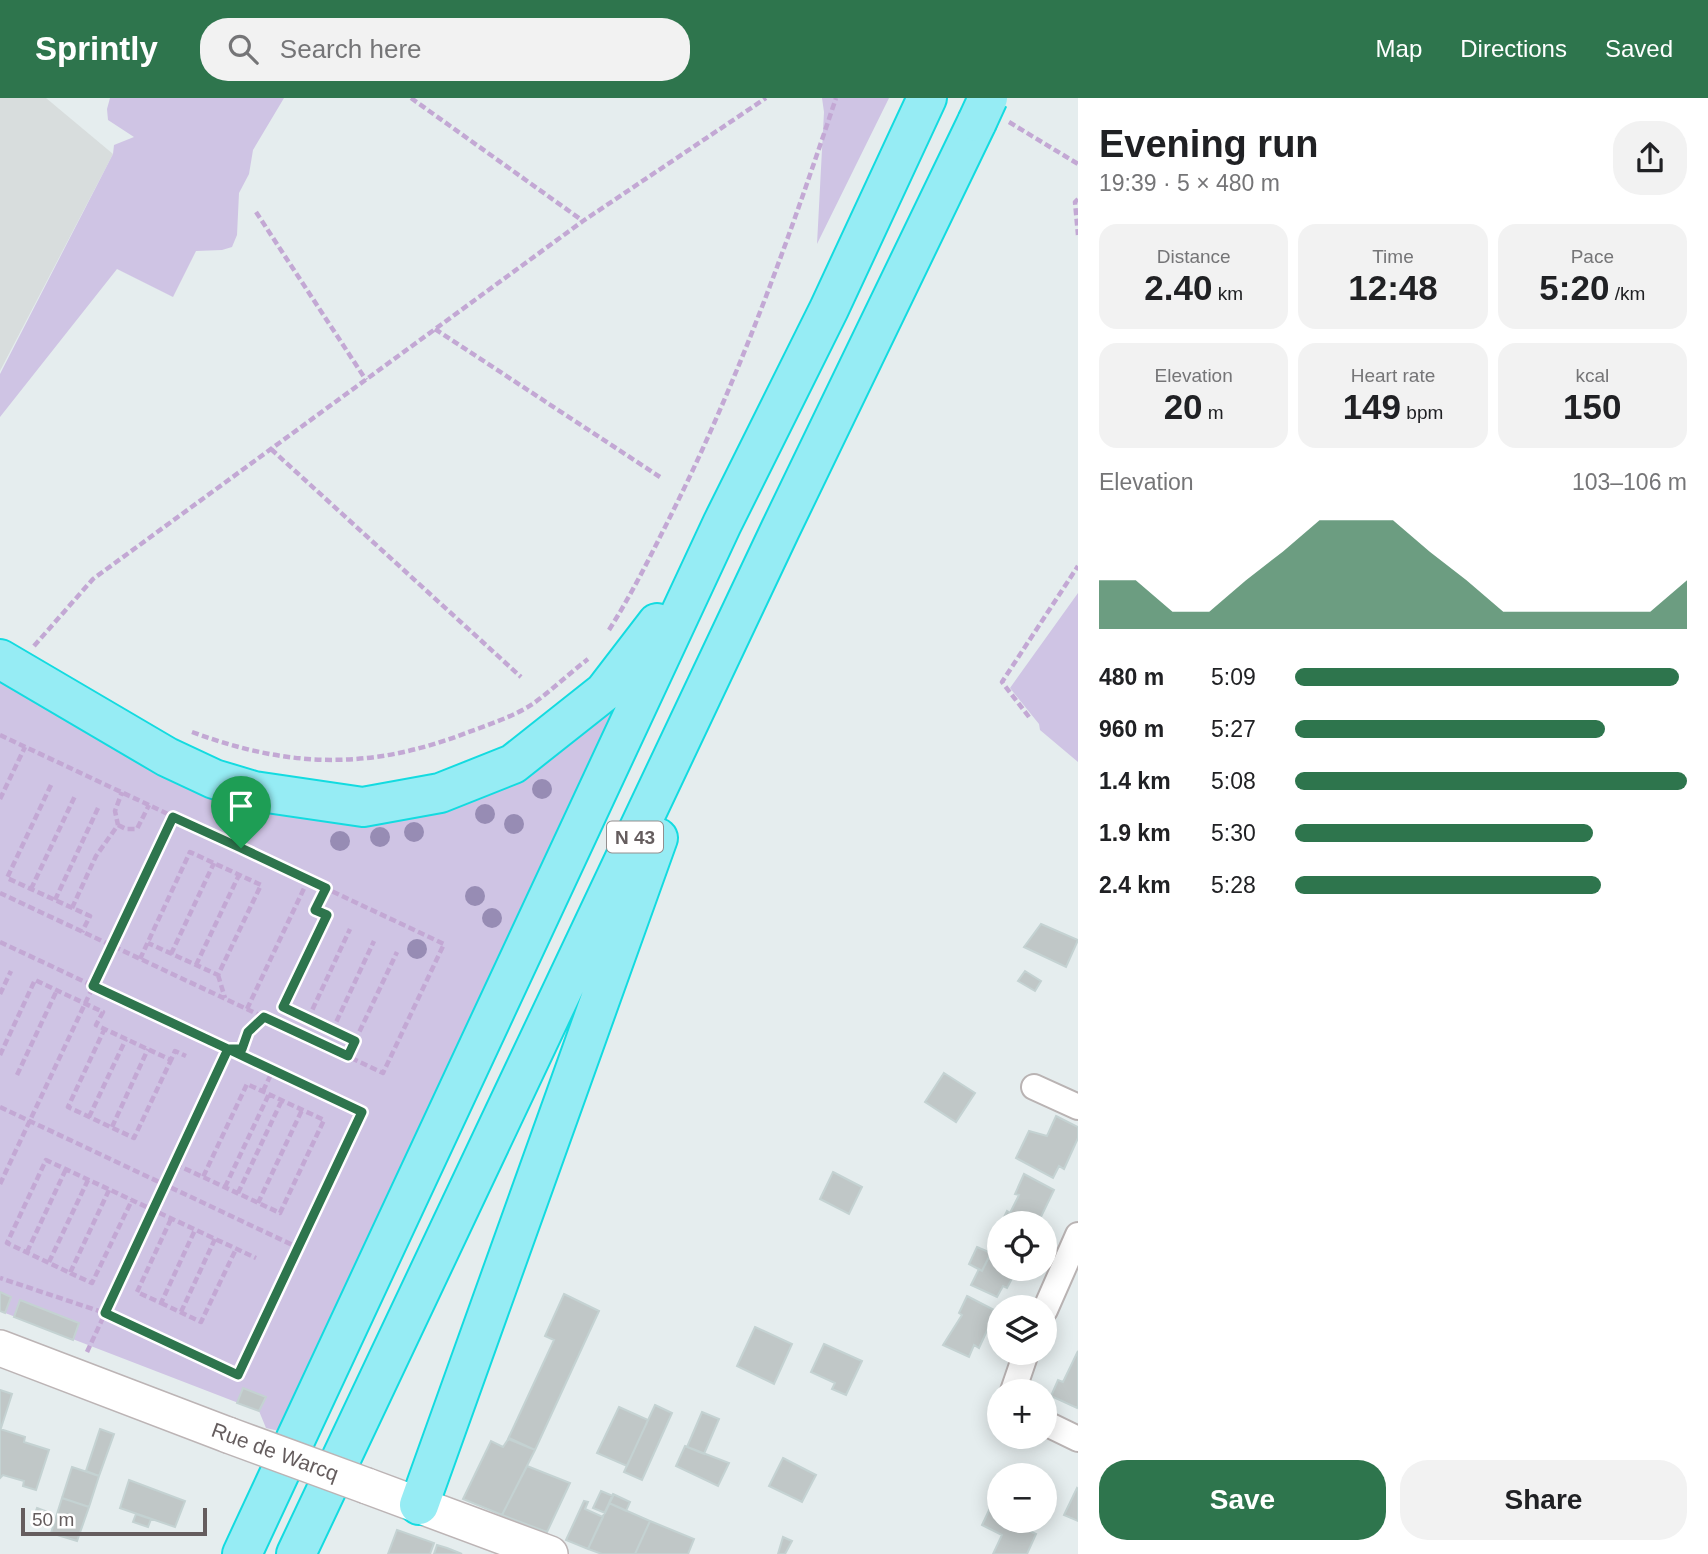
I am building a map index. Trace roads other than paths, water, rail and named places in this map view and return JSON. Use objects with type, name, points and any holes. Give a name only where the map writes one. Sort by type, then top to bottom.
[{"type":"highway","name":"N 43","points":[[242,1554],[580,825],[722,524],[829,309],[926,100]]},
{"type":"highway","name":"N 43","points":[[296,1554],[780,530],[990,113]]},
{"type":"highway","points":[[15,655],[167,757],[214,779],[254,791],[363,807],[440,793],[513,764],[604,692],[654,629],[815,302],[902,149]]},
{"type":"highway","points":[[419,1505],[682,771],[780,530]]},
{"type":"main road","name":"Rue de Warcq","points":[[0,1348],[550,1554]]},
{"type":"street","points":[[1034,1087],[1078,1107]]},
{"type":"street","points":[[1052,1295],[1078,1236]]},
{"type":"street","points":[[1057,1429],[1078,1439]]}]
